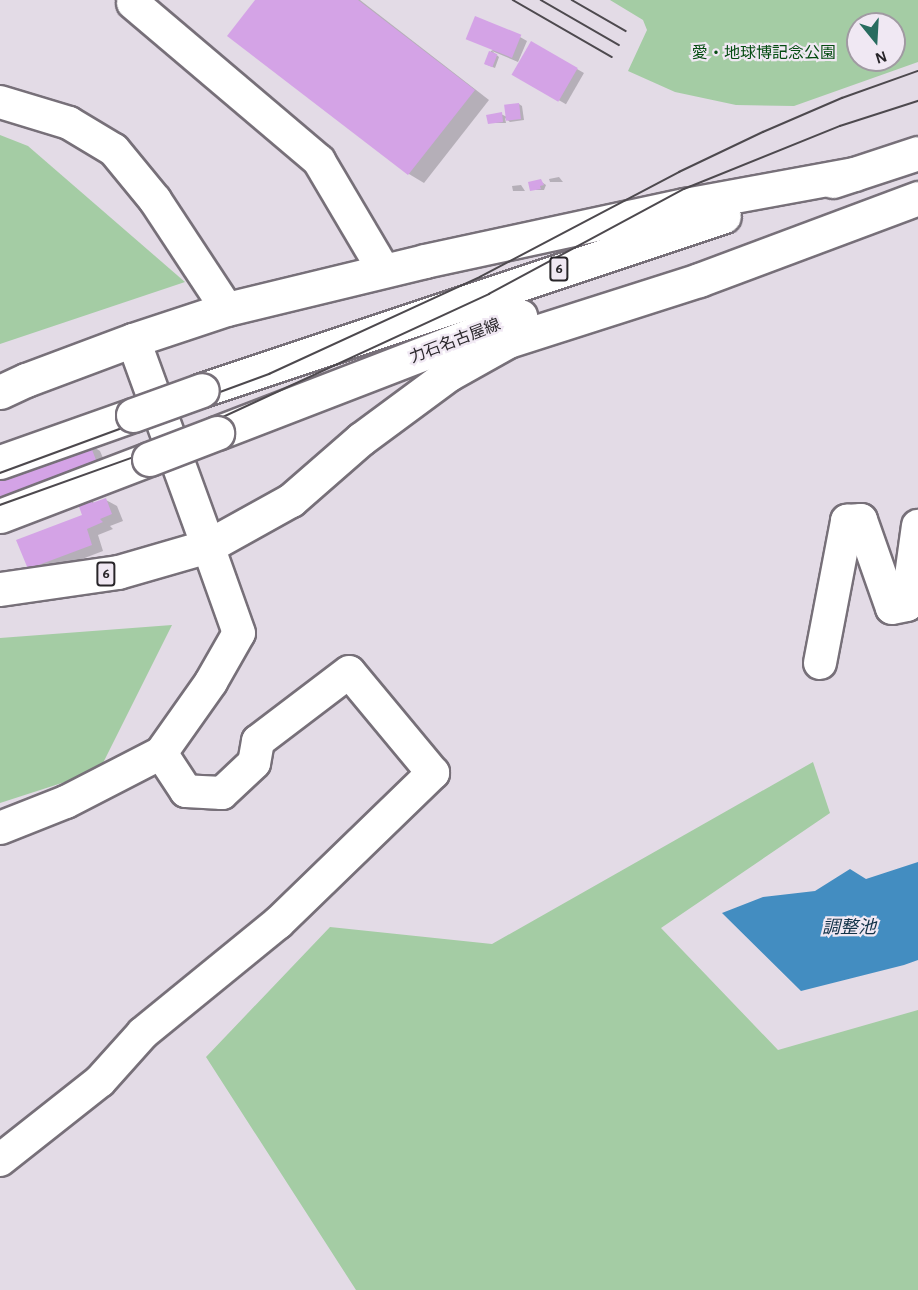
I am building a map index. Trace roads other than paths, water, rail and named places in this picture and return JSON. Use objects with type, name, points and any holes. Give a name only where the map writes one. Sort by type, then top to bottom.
[{"type":"main road","name":"力石名古屋線","points":[[0,462],[202,390],[534,277],[918,153]]},
{"type":"main road","name":"6","points":[[0,392],[133,340],[227,309],[384,270],[685,206],[854,174]]},
{"type":"main road","name":"力石名古屋線","points":[[0,516],[497,324],[918,186]]},
{"type":"main road","name":"6","points":[[0,589],[118,572],[208,546],[291,500],[361,439],[440,380],[508,341],[699,280],[918,198]]},
{"type":"main road","points":[[133,340],[208,546]]},
{"type":"lane","points":[[133,3],[319,161],[384,270]]},
{"type":"lane","points":[[0,102],[69,123],[114,150],[155,200],[227,309]]},
{"type":"lane","points":[[820,663],[848,520],[861,520],[892,608],[908,605],[918,526]]},
{"type":"lane","points":[[0,828],[66,802],[161,753],[211,682],[239,633],[208,546]]},
{"type":"lane","points":[[0,1160],[100,1081],[143,1033],[278,923],[433,773],[349,672],[258,741],[255,763],[222,793],[186,791],[161,753]]},
{"type":"water","name":"調整池","points":[[918,862],[918,960],[904,965],[801,991],[722,913],[763,897],[815,891],[850,869],[866,879]]},
{"type":"tram line","points":[[513,0],[612,57]]},
{"type":"tram line","points":[[541,0],[619,45]]},
{"type":"tram line","points":[[572,0],[626,31]]},
{"type":"tram line","points":[[0,473],[269,374],[480,277],[679,172],[763,132],[842,98],[918,71]]},
{"type":"tram line","points":[[0,505],[145,453],[489,294],[684,189],[840,126],[918,101]]},
{"type":"park label","name":"愛・地球博記念公園","points":[[764,53]]}]
